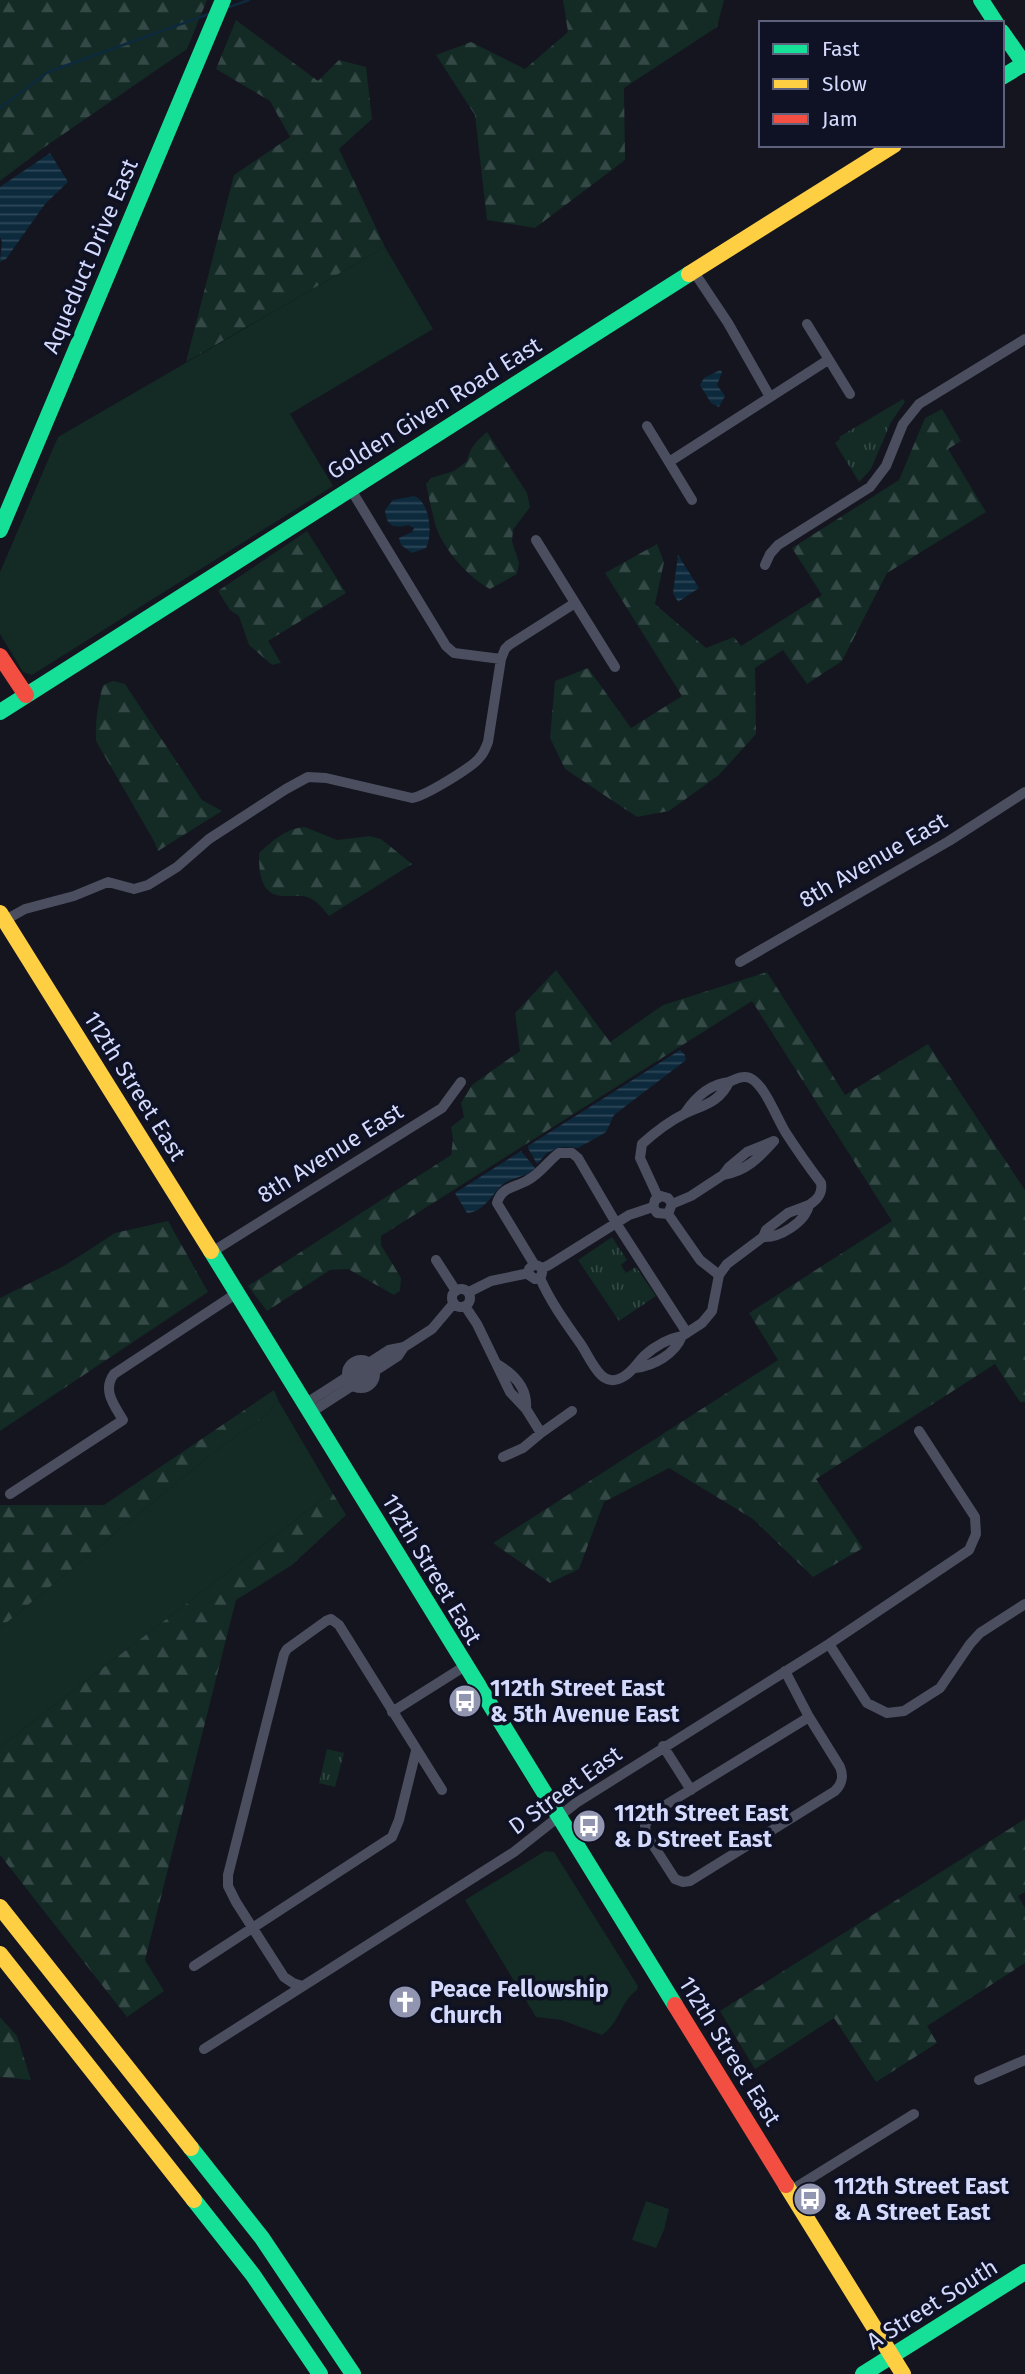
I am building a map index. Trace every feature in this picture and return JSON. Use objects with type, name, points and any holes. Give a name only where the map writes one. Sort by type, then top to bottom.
[{"type":"main road","name":"Aqueduct Drive East","points":[[0,530],[223,0]]},
{"type":"main road","points":[[981,0],[995,21]]},
{"type":"main road","points":[[1004,35],[1025,64],[1004,76]]},
{"type":"main road","name":"Golden Given Road East","points":[[0,712],[891,147]]},
{"type":"main road","points":[[0,656],[26,695]]},
{"type":"main road","name":"112th Street East","points":[[1,919],[212,1252],[903,2374]]},
{"type":"main road","points":[[0,1907],[323,2313],[367,2374]]},
{"type":"main road","points":[[0,1954],[253,2275],[320,2374]]},
{"type":"main road","points":[[262,2238],[353,2374]]},
{"type":"main road","name":"A Street South","points":[[863,2374],[1025,2272]]},
{"type":"main road","points":[[253,2275],[307,2374]]},
{"type":"street","points":[[694,272],[728,323],[770,397]]},
{"type":"street","points":[[807,324],[850,394]]},
{"type":"street","points":[[765,565],[778,545],[859,496],[878,479],[903,424],[919,404],[1025,339]]},
{"type":"street","points":[[669,462],[828,360]]},
{"type":"street","points":[[647,426],[692,500]]},
{"type":"street","points":[[350,488],[446,646],[454,653],[501,659]]},
{"type":"street","points":[[536,540],[615,667]]},
{"type":"street","points":[[1,919],[108,882],[141,889],[177,867],[209,839],[308,777],[326,778],[412,798],[425,794],[476,762],[484,750],[488,742],[501,659],[509,645],[575,603]]},
{"type":"street","name":"8th Avenue East","points":[[740,962],[949,841],[1025,792]]},
{"type":"street","points":[[656,1202],[640,1158],[642,1144],[685,1113],[692,1102],[710,1088],[744,1077],[758,1084],[786,1133],[821,1184],[820,1194],[809,1205],[807,1212],[788,1229],[772,1237],[762,1237],[734,1256],[719,1275],[712,1311],[702,1322],[684,1334],[680,1342],[659,1361],[635,1368],[618,1380],[600,1374],[564,1323],[497,1203],[503,1191],[530,1180],[559,1153],[572,1153],[578,1158],[684,1334]]},
{"type":"street","name":"8th Avenue East","points":[[212,1252],[442,1108],[461,1082]]},
{"type":"street","points":[[670,1209],[723,1175],[734,1173],[753,1163],[774,1141],[786,1133]]},
{"type":"street","points":[[468,1293],[500,1279],[536,1271],[665,1196],[701,1260],[719,1275]]},
{"type":"street","points":[[436,1260],[456,1291]]},
{"type":"street","points":[[372,1367],[398,1356],[404,1347],[432,1329],[460,1304],[470,1299],[463,1289],[456,1291],[453,1296],[460,1304],[497,1364],[510,1392],[526,1409],[541,1433]]},
{"type":"street","points":[[10,1494],[123,1420],[108,1392],[109,1382],[114,1374],[237,1293]]},
{"type":"street","points":[[362,1360],[372,1367],[374,1380],[369,1387],[360,1389],[350,1382],[348,1369],[353,1362],[362,1360]]},
{"type":"street","points":[[307,1408],[350,1382]]},
{"type":"street","points":[[503,1457],[523,1448],[572,1411]]},
{"type":"street","name":"D Street East","points":[[204,2049],[513,1852],[576,1803],[829,1644],[964,1554],[973,1545],[976,1534],[975,1517],[919,1431]]},
{"type":"street","points":[[829,1644],[867,1703],[887,1713],[904,1711],[940,1688],[980,1633],[1025,1604]]},
{"type":"street","points":[[302,1986],[284,1977],[229,1890],[228,1875],[287,1649],[326,1620],[331,1619],[338,1625],[442,1790]]},
{"type":"street","points":[[392,1712],[465,1666]]},
{"type":"street","points":[[785,1671],[840,1768],[842,1783],[835,1791],[690,1881],[675,1879],[646,1834],[645,1826],[651,1814],[809,1717]]},
{"type":"street","points":[[663,1746],[691,1790]]},
{"type":"street","points":[[194,1966],[392,1837],[399,1821],[416,1751]]},
{"type":"street","points":[[979,2080],[1025,2060]]},
{"type":"street","points":[[790,2191],[914,2113]]},
{"type":"green space","points":[[0,0],[207,0],[187,49],[0,181]]},
{"type":"green space","points":[[563,0],[724,0],[717,27],[624,88],[625,160],[535,228],[487,220],[475,115],[436,55],[471,42],[525,69],[568,32]]},
{"type":"green space","points":[[236,20],[318,81],[339,60],[366,67],[372,119],[339,149],[385,247],[186,362],[234,175],[290,137],[270,101],[216,69]]},
{"type":"green space","points":[[385,247],[433,329],[290,414],[333,486],[32,675],[23,672],[0,634],[0,572],[58,437]]},
{"type":"green space","points":[[903,399],[905,402],[891,422],[871,469],[859,482],[835,443],[839,437]]},
{"type":"green space","points":[[942,409],[961,441],[948,449],[986,512],[887,573],[842,661],[807,684],[783,650],[755,668],[756,734],[719,775],[669,811],[637,817],[565,769],[550,738],[555,681],[588,668],[631,728],[682,696],[605,573],[657,544],[664,562],[655,604],[706,648],[734,637],[741,646],[822,595],[792,548],[899,480],[925,418]]},
{"type":"green space","points":[[487,432],[527,493],[530,507],[513,530],[512,541],[519,563],[517,574],[490,589],[466,571],[445,545],[436,527],[426,484],[431,478],[454,471],[467,461],[474,445]]},
{"type":"green space","points":[[307,531],[346,593],[268,641],[281,663],[272,665],[249,645],[239,616],[230,610],[218,591]]},
{"type":"green space","points":[[113,681],[125,684],[202,800],[222,811],[158,851],[96,741],[97,713],[103,685]]},
{"type":"green space","points":[[305,827],[337,840],[370,836],[381,839],[412,864],[329,916],[311,898],[276,895],[262,882],[259,853],[286,833]]},
{"type":"green space","points":[[556,970],[610,1042],[663,1005],[767,972],[845,1095],[928,1044],[1025,1190],[1025,1402],[1020,1402],[995,1364],[816,1479],[863,1548],[813,1577],[753,1519],[669,1468],[604,1502],[579,1569],[550,1583],[493,1543],[778,1360],[749,1313],[892,1221],[752,1001],[381,1236],[381,1245],[401,1278],[400,1291],[394,1295],[348,1269],[330,1270],[267,1311],[248,1286],[451,1155],[451,1127],[464,1117],[461,1103],[472,1085],[520,1051],[515,1013]]},
{"type":"green space","points":[[168,1221],[208,1292],[0,1431],[0,1298],[64,1266],[115,1233]]},
{"type":"green space","points":[[612,1237],[627,1260],[621,1265],[626,1273],[636,1267],[656,1296],[619,1321],[578,1260]]},
{"type":"green space","points":[[274,1390],[278,1400],[269,1413],[214,1452],[0,1628],[0,1505],[104,1505]]},
{"type":"green space","points":[[278,1400],[332,1492],[0,1747],[0,1628],[214,1452],[269,1413]]},
{"type":"green space","points":[[332,1492],[346,1515],[292,1565],[236,1600],[145,1960],[164,1991],[127,2017],[0,1855],[0,1747]]},
{"type":"green space","points":[[327,1749],[344,1753],[335,1787],[319,1783]]},
{"type":"green space","points":[[1025,1819],[1025,1892],[1018,1896],[1025,1908],[1025,1963],[927,2026],[937,2043],[876,2082],[834,2018],[755,2069],[720,2011]]},
{"type":"green space","points":[[545,1851],[554,1852],[638,1986],[612,2025],[602,2035],[561,2020],[536,2017],[465,1900]]},
{"type":"green space","points":[[0,2017],[17,2036],[31,2080],[0,2077]]},
{"type":"green space","points":[[646,2201],[669,2209],[656,2248],[632,2240]]},
{"type":"water","points":[[50,153],[68,182],[45,204],[6,259],[0,262],[0,187]]},
{"type":"water","points":[[720,370],[722,372],[717,385],[725,396],[719,407],[711,403],[700,385],[704,378]]},
{"type":"water","points":[[414,496],[427,511],[429,535],[426,548],[412,553],[401,545],[399,538],[412,532],[414,528],[408,525],[392,525],[387,520],[385,510],[393,500]]},
{"type":"water","points":[[678,555],[699,588],[678,602],[673,593]]},
{"type":"water","points":[[680,1050],[686,1060],[614,1115],[606,1132],[578,1148],[564,1147],[547,1153],[537,1164],[528,1146]]},
{"type":"water","points":[[521,1151],[535,1168],[507,1181],[481,1207],[467,1213],[455,1193]]},
{"type":"waterway","points":[[226,8],[249,0]]},
{"type":"waterway","points":[[0,108],[48,72],[209,14]]},
{"type":"traffic: fast","points":[[0,530],[223,0]]},
{"type":"traffic: fast","points":[[981,0],[995,21]]},
{"type":"traffic: fast","points":[[1004,35],[1025,65]]},
{"type":"traffic: fast","points":[[1004,76],[1025,63]]},
{"type":"traffic: fast","points":[[0,712],[689,274]]},
{"type":"traffic: fast","points":[[211,1251],[675,2005]]},
{"type":"traffic: fast","points":[[191,2148],[262,2238],[353,2374]]},
{"type":"traffic: fast","points":[[194,2200],[253,2275],[320,2374]]},
{"type":"traffic: fast","points":[[863,2374],[1025,2272]]},
{"type":"traffic: slow","points":[[689,274],[891,147]]},
{"type":"traffic: slow","points":[[0,913],[211,1251]]},
{"type":"traffic: slow","points":[[0,1907],[191,2148]]},
{"type":"traffic: slow","points":[[0,1954],[194,2200]]},
{"type":"traffic: slow","points":[[786,2185],[903,2374]]},
{"type":"traffic: jam","points":[[0,656],[26,695]]},
{"type":"traffic: jam","points":[[675,2005],[786,2185]]},
{"type":"place","name":"112th Street East & 5th Avenue East","points":[[465,1701]]},
{"type":"place","name":"112th Street East & D Street East","points":[[589,1826]]},
{"type":"place","name":"Peace Fellowship Church","points":[[405,2002]]},
{"type":"place","name":"112th Street East & A Street East","points":[[810,2199]]}]
